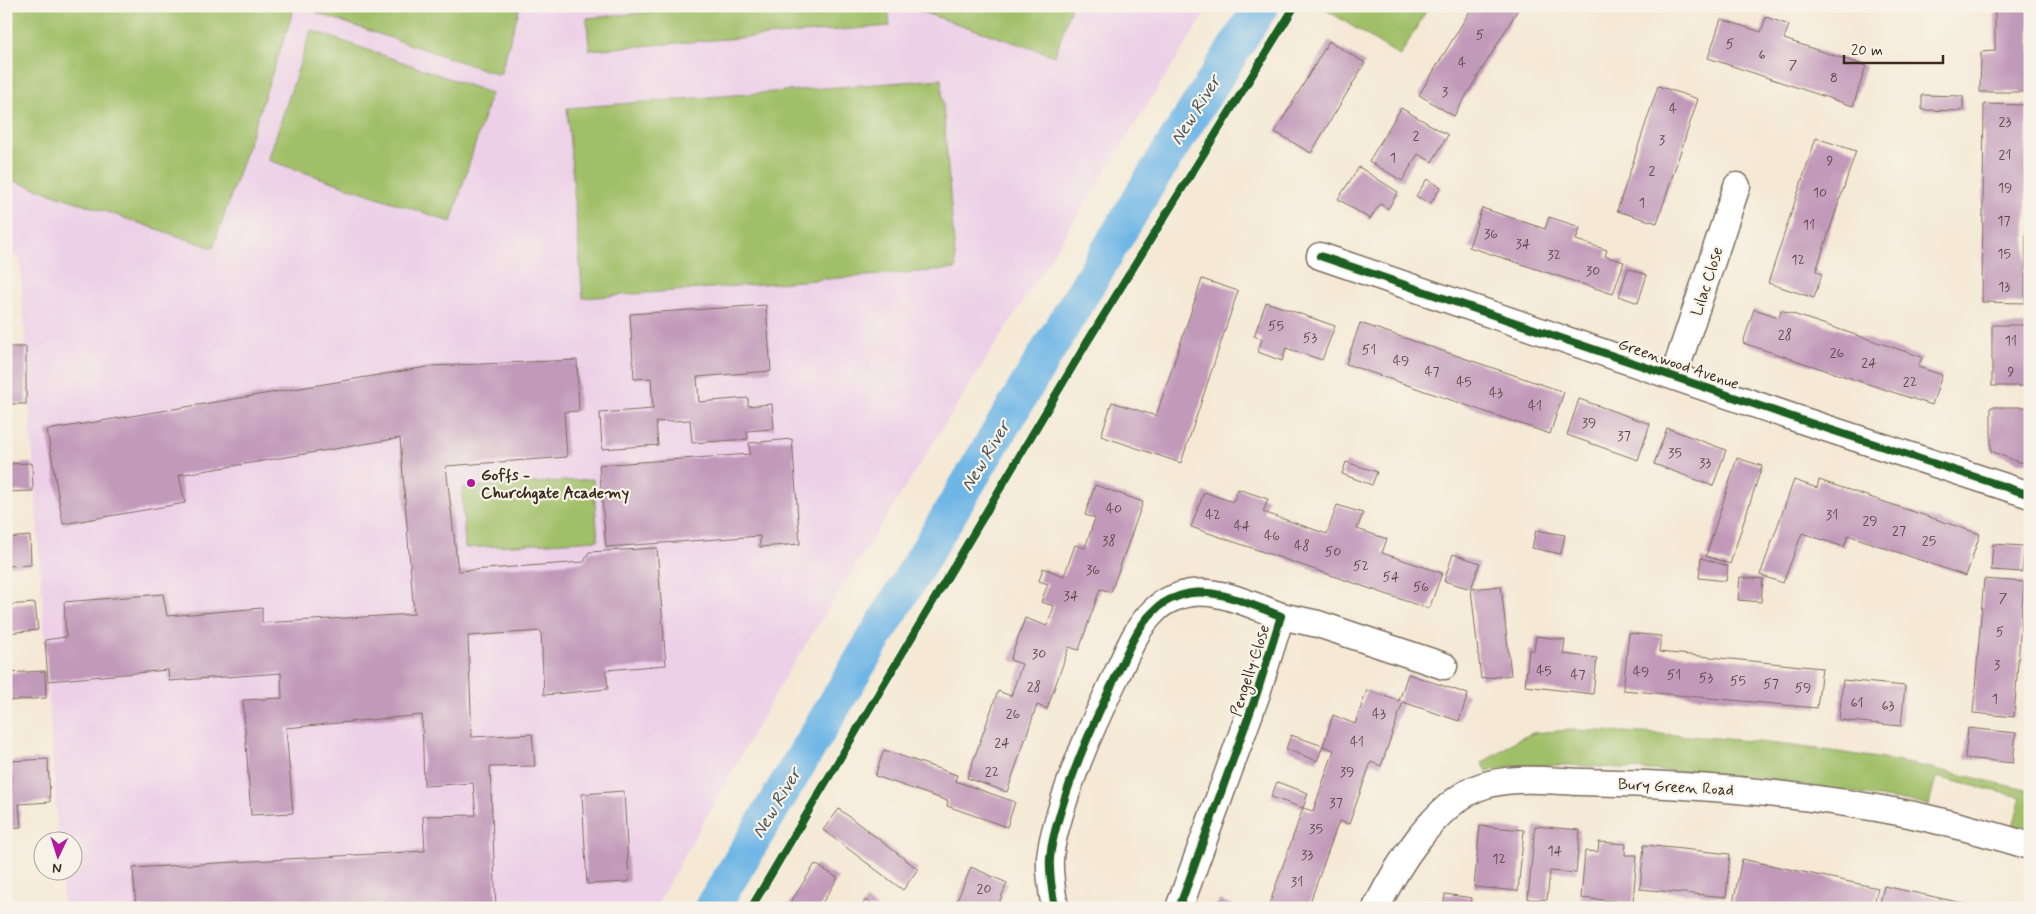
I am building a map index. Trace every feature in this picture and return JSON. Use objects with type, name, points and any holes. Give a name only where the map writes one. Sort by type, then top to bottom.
[{"type":"street","name":"Lilac Close","points":[[1674,375],[1737,186]]},
{"type":"street","name":"Greenwood Avenue","points":[[1320,256],[1674,375],[1798,419],[2030,495]]},
{"type":"street","name":"Pengelly Close","points":[[1055,908],[1051,887],[1050,858],[1056,825],[1071,777],[1092,724],[1134,640],[1153,611],[1180,595],[1213,594],[1235,599],[1281,616],[1318,624],[1444,666]]},
{"type":"street","name":"Pengelly Close","points":[[1179,908],[1256,696],[1281,616]]},
{"type":"street","name":"Bury Green Road","points":[[1376,908],[1419,837],[1442,813],[1477,788],[1508,782],[1601,782],[1752,791],[1908,814],[1970,828],[2030,846]]},
{"type":"shaded area","name":"Goffs - Churchgate Academy","points":[[6,6],[1210,6],[785,677],[655,908],[63,908],[62,882],[82,882],[82,832],[57,832],[20,259],[6,251]]},
{"type":"green space","points":[[6,6],[295,6],[213,248],[6,178]]},
{"type":"green space","points":[[319,6],[520,6],[500,75],[317,13]]},
{"type":"green space","points":[[719,6],[888,6],[890,26],[589,50],[587,18]]},
{"type":"green space","points":[[904,6],[1071,6],[1055,56]]},
{"type":"green space","points":[[1320,6],[1429,6],[1400,56]]},
{"type":"green space","points":[[311,30],[491,93],[451,222],[268,160]]},
{"type":"green space","points":[[941,79],[956,269],[583,298],[567,108]]},
{"type":"green space","points":[[593,479],[598,540],[465,548],[462,488]]},
{"type":"green space","points":[[1570,730],[1647,733],[1762,742],[1839,752],[1934,769],[2030,791],[2030,827],[2013,827],[2021,797],[1936,777],[1929,805],[1748,776],[1569,765],[1512,766],[1487,771],[1482,763],[1517,740],[1533,733]]},
{"type":"building","points":[[1473,6],[1520,6],[1454,116],[1419,95]]},
{"type":"building","points":[[2007,6],[2030,6],[2030,92],[1980,92],[1981,52],[1995,51],[1995,10]]},
{"type":"building","points":[[1766,17],[1789,25],[1784,39],[1866,66],[1853,106],[1708,58],[1721,19],[1761,32]]},
{"type":"building","points":[[1329,41],[1365,63],[1311,153],[1275,132]]},
{"type":"building","points":[[1658,86],[1698,99],[1657,223],[1617,211]]},
{"type":"building","points":[[1922,95],[1963,96],[1963,111],[1922,110]]},
{"type":"building","points":[[1984,104],[2027,105],[2025,303],[1982,302]]},
{"type":"building","points":[[1401,108],[1448,135],[1432,162],[1418,154],[1402,181],[1369,161]]},
{"type":"building","points":[[1816,138],[1856,151],[1816,271],[1822,274],[1814,298],[1768,283]]},
{"type":"building","points":[[1359,167],[1398,192],[1388,209],[1380,204],[1370,219],[1338,199]]},
{"type":"building","points":[[1427,179],[1441,187],[1430,204],[1416,196]]},
{"type":"building","points":[[1482,208],[1545,229],[1549,217],[1580,227],[1576,240],[1607,250],[1605,256],[1624,262],[1613,294],[1469,247]]},
{"type":"building","points":[[1628,268],[1647,275],[1638,303],[1619,296]]},
{"type":"building","points":[[1202,279],[1238,291],[1181,463],[1101,436],[1112,402],[1156,416]]},
{"type":"building","points":[[1266,302],[1335,326],[1322,360],[1286,348],[1282,361],[1258,352],[1262,339],[1254,336]]},
{"type":"building","points":[[766,305],[771,371],[697,377],[699,402],[748,398],[748,406],[772,404],[774,429],[747,431],[748,439],[692,443],[690,420],[656,422],[658,445],[602,449],[600,413],[653,409],[651,378],[634,379],[630,314]]},
{"type":"building","points":[[1754,309],[1779,317],[1781,310],[1922,357],[1918,367],[1942,375],[1932,405],[1743,343]]},
{"type":"building","points":[[1360,323],[1564,392],[1550,434],[1346,364]]},
{"type":"building","points":[[1992,325],[2030,325],[2030,386],[1992,386]]},
{"type":"building","points":[[6,347],[26,347],[26,404],[6,404]]},
{"type":"building","points":[[577,360],[579,411],[564,412],[567,457],[446,466],[458,571],[584,562],[589,552],[657,548],[666,665],[606,670],[608,689],[544,695],[541,631],[468,636],[472,737],[532,734],[535,766],[490,767],[496,908],[136,908],[133,868],[425,851],[423,816],[476,815],[473,783],[424,786],[422,715],[286,728],[293,813],[251,815],[243,700],[282,698],[281,673],[169,681],[168,670],[48,681],[45,640],[66,637],[64,602],[163,594],[167,616],[262,608],[262,623],[414,614],[400,438],[179,475],[185,503],[63,524],[47,430],[433,366]]},
{"type":"building","points":[[1579,399],[1650,424],[1638,460],[1567,435]]},
{"type":"building","points":[[1991,407],[2030,407],[2030,462],[2018,462],[1991,451]]},
{"type":"building","points":[[1667,428],[1726,450],[1713,486],[1654,464]]},
{"type":"building","points":[[792,439],[800,544],[760,547],[760,536],[606,547],[599,465],[750,454],[749,443]]},
{"type":"building","points":[[1737,458],[1762,466],[1730,564],[1706,556]]},
{"type":"building","points":[[1346,462],[1377,472],[1372,485],[1342,474]]},
{"type":"building","points":[[32,463],[33,491],[6,492],[6,464]]},
{"type":"building","points":[[1794,480],[1817,488],[1819,480],[1980,534],[1966,576],[1848,535],[1844,547],[1802,533],[1783,583],[1760,575]]},
{"type":"building","points":[[1095,485],[1143,502],[1111,592],[1100,589],[1079,650],[1069,647],[1047,709],[1037,705],[1007,792],[967,778],[998,691],[1011,696],[1022,664],[1010,660],[1025,618],[1047,626],[1054,606],[1041,602],[1048,584],[1039,581],[1043,568],[1064,576],[1075,545],[1085,548],[1095,518],[1085,515]]},
{"type":"building","points":[[1238,489],[1268,499],[1263,512],[1327,534],[1337,505],[1363,513],[1357,529],[1387,539],[1382,553],[1442,573],[1429,609],[1191,527],[1204,492],[1233,502]]},
{"type":"building","points":[[1536,530],[1565,535],[1561,554],[1532,548]]},
{"type":"building","points":[[30,536],[31,565],[6,566],[6,538]]},
{"type":"building","points":[[1993,544],[2024,546],[2022,572],[1991,570]]},
{"type":"building","points":[[1453,554],[1480,563],[1471,589],[1444,581]]},
{"type":"building","points":[[1701,558],[1728,566],[1726,581],[1699,578]]},
{"type":"building","points":[[1740,577],[1763,579],[1761,602],[1738,600]]},
{"type":"building","points":[[1984,579],[2024,582],[2014,717],[1973,713]]},
{"type":"building","points":[[1501,586],[1511,675],[1481,679],[1471,589]]},
{"type":"building","points":[[35,603],[38,630],[6,633],[6,605]]},
{"type":"building","points":[[1629,633],[1661,636],[1659,652],[1822,668],[1817,708],[1623,690]]},
{"type":"building","points":[[1536,636],[1565,640],[1563,654],[1597,658],[1593,694],[1525,686],[1529,650],[1534,650]]},
{"type":"building","points":[[45,671],[46,698],[6,701],[6,673]]},
{"type":"building","points":[[1408,674],[1468,694],[1459,721],[1403,702],[1381,766],[1371,762],[1349,824],[1339,821],[1308,908],[1268,908],[1303,808],[1313,811],[1334,750],[1323,746],[1333,715],[1355,724],[1367,690],[1399,701]]},
{"type":"building","points":[[1843,680],[1905,686],[1901,726],[1839,720]]},
{"type":"building","points":[[1968,728],[2016,733],[2013,763],[1965,758]]},
{"type":"building","points":[[1291,735],[1323,746],[1317,761],[1286,749]]},
{"type":"building","points":[[884,750],[957,775],[955,781],[1015,802],[1007,827],[947,806],[948,801],[875,776]]},
{"type":"building","points":[[48,759],[50,802],[19,804],[21,827],[6,828],[6,793],[12,793],[10,761]]},
{"type":"building","points":[[1277,782],[1308,793],[1303,808],[1271,797]]},
{"type":"building","points":[[624,791],[629,882],[587,884],[582,794]]},
{"type":"building","points":[[839,809],[918,869],[903,890],[823,830]]},
{"type":"building","points":[[1480,826],[1524,830],[1518,891],[1474,887]]},
{"type":"building","points":[[1535,826],[1580,830],[1576,873],[1550,871],[1547,900],[1528,899]]},
{"type":"building","points":[[1599,842],[1626,844],[1625,855],[1637,855],[1633,903],[1581,898],[1585,851],[1598,852]]},
{"type":"building","points":[[1644,845],[1730,854],[1726,897],[1640,889]]},
{"type":"building","points":[[1742,859],[1878,888],[1873,908],[1732,908]]},
{"type":"building","points":[[815,864],[838,878],[819,908],[787,908]]},
{"type":"building","points":[[971,867],[1007,883],[997,908],[954,908]]},
{"type":"building","points":[[1884,886],[1981,907],[1981,908],[1879,908]]},
{"type":"building","points":[[1445,894],[1472,898],[1471,908],[1443,908]]},
{"type":"building","points":[[866,900],[878,908],[860,908]]},
{"type":"building","points":[[1219,900],[1240,908],[1216,908]]},
{"type":"waterway","name":"New River","points":[[712,908],[1147,186],[1261,6]]},
{"type":"cycle path","points":[[751,908],[1086,344],[1295,6]]},
{"type":"cycle path","points":[[1320,256],[1798,419],[2030,495]]},
{"type":"cycle path","points":[[1055,908],[1050,865],[1056,826],[1080,756],[1128,649],[1142,625],[1158,607],[1179,596],[1191,593],[1217,594],[1231,597],[1281,616],[1256,696],[1179,908]]},
{"type":"place","name":"Goffs - Churchgate Academy","points":[[471,483]]}]
